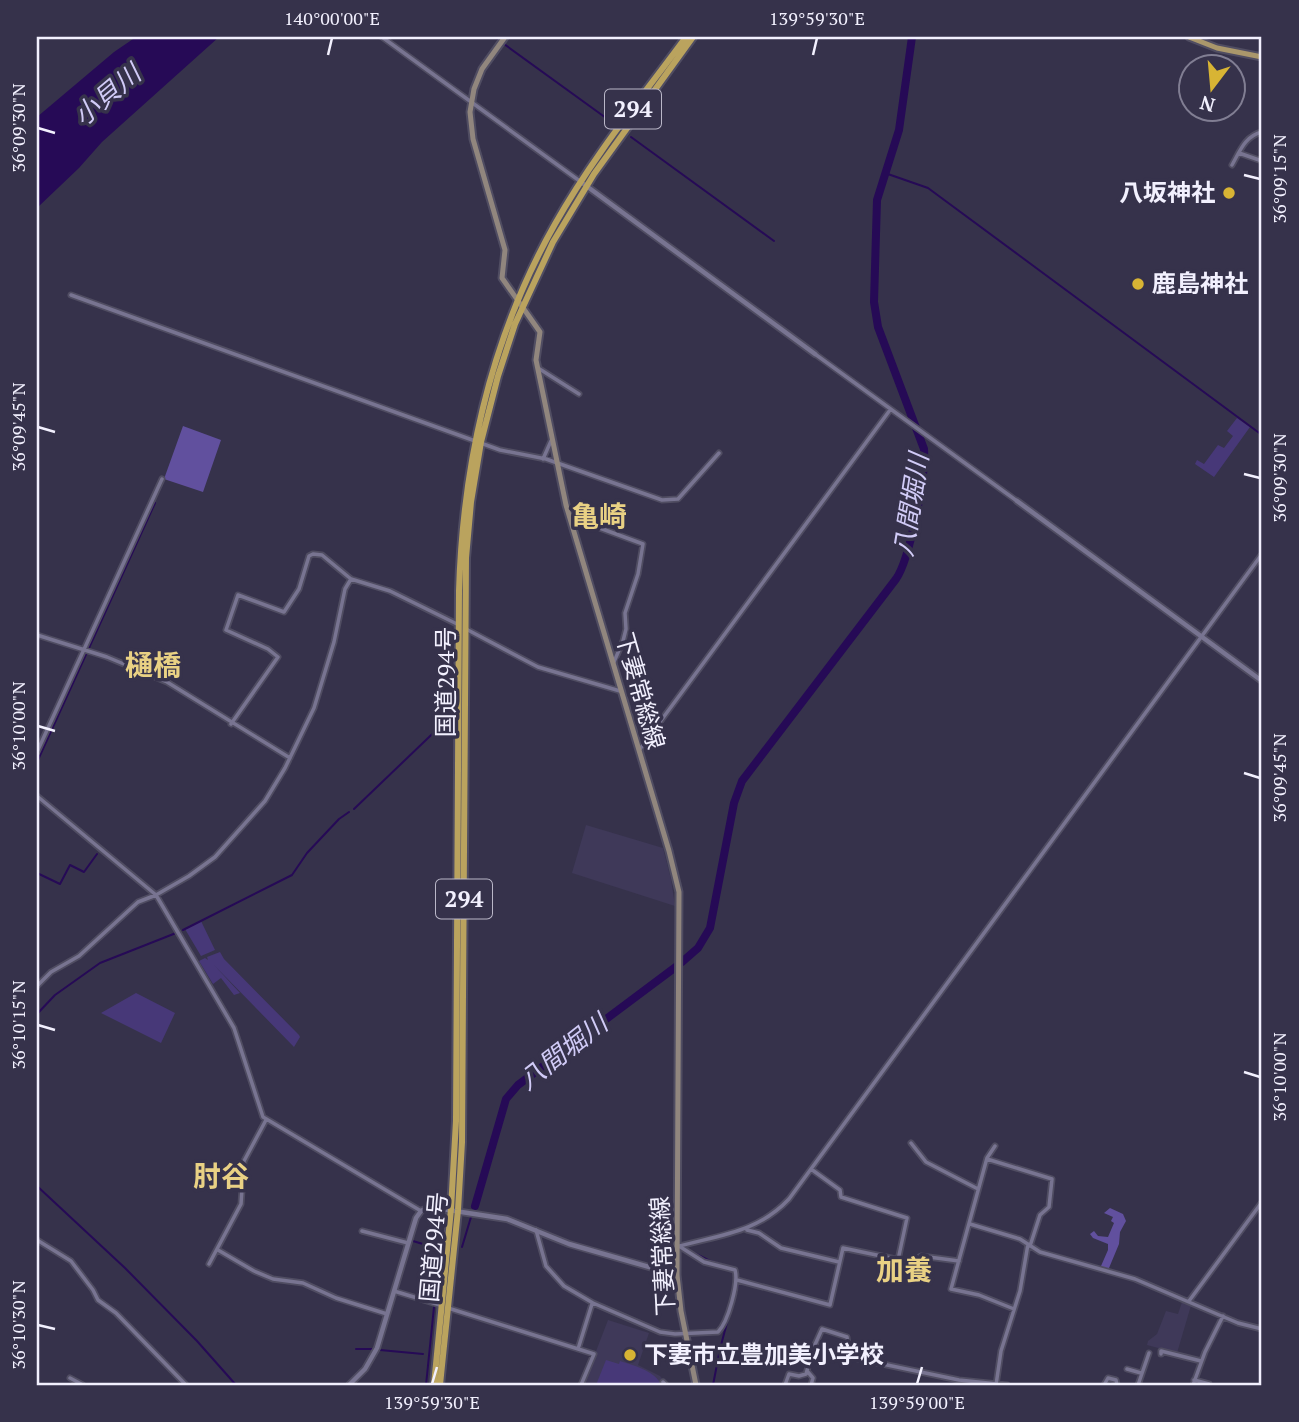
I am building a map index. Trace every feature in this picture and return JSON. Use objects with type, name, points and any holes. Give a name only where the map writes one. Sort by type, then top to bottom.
[{"type":"highway","name":"国道294号","points":[[454,1210],[458,625],[462,524],[477,441],[492,375],[517,301],[547,239],[686,37]]},
{"type":"highway","name":"国道294号","points":[[440,1385],[463,1062],[466,628],[469,517],[477,441],[523,307],[584,184],[694,37]]},
{"type":"highway","name":"国道294号","points":[[435,1385],[445,1307]]},
{"type":"main road","name":"下妻常総線","points":[[505,37],[482,69],[471,102],[473,139],[505,250],[501,275],[540,332],[536,355],[538,368],[570,517],[670,852],[680,901],[677,1276],[696,1385]]},
{"type":"main road","points":[[1189,37],[1225,50],[1262,57]]},
{"type":"street","points":[[382,37],[1262,681]]},
{"type":"street","points":[[1232,165],[1247,139],[1262,132]]},
{"type":"street","points":[[1239,153],[1262,161]]},
{"type":"street","points":[[71,295],[500,450],[542,459],[656,499],[671,501],[681,497],[719,453]]},
{"type":"street","points":[[538,368],[579,394]]},
{"type":"street","points":[[639,751],[890,410]]},
{"type":"street","points":[[542,459],[552,439]]},
{"type":"street","points":[[37,752],[162,479]]},
{"type":"street","points":[[570,517],[643,544],[625,613],[626,629],[613,664]]},
{"type":"street","points":[[232,724],[278,657],[268,649],[225,629],[238,595],[284,612],[299,589],[309,556],[313,554],[322,555],[351,579],[390,591],[538,667],[621,692]]},
{"type":"street","points":[[678,1246],[746,1229],[762,1222],[782,1207],[1262,554]]},
{"type":"street","points":[[37,986],[51,972],[79,956],[138,902],[156,895],[200,869],[226,847],[270,794],[315,704],[334,642],[345,589],[351,579]]},
{"type":"street","points":[[37,635],[86,650],[167,682],[290,758]]},
{"type":"street","points":[[37,796],[156,895],[234,1028],[258,1107],[265,1120],[421,1211]]},
{"type":"street","points":[[209,1264],[241,1204],[245,1156],[265,1120]]},
{"type":"street","points":[[911,1143],[926,1162],[978,1189]]},
{"type":"street","points":[[995,1146],[986,1158],[951,1289],[979,1295],[1014,1309]]},
{"type":"street","points":[[986,1158],[1046,1176],[1053,1181],[1049,1207],[1040,1215],[1029,1245],[1001,1352],[996,1385]]},
{"type":"street","points":[[811,1169],[836,1186],[841,1191],[841,1198],[907,1218],[898,1260]]},
{"type":"street","points":[[1046,1176],[1048,1170]]},
{"type":"street","points":[[1189,1301],[1262,1202]]},
{"type":"street","points":[[349,1385],[365,1369],[374,1354],[416,1218],[421,1211],[429,1207],[507,1219],[569,1244],[677,1276]]},
{"type":"street","points":[[970,1224],[1020,1239],[1048,1254],[1127,1277],[1243,1325],[1262,1329]]},
{"type":"street","points":[[746,1229],[758,1233],[781,1248],[839,1262]]},
{"type":"street","points":[[536,1230],[542,1256],[554,1276],[574,1294],[660,1332],[721,1331],[737,1280],[734,1270],[704,1262],[678,1246]]},
{"type":"street","points":[[362,1231],[408,1243]]},
{"type":"street","points":[[37,1240],[71,1261],[98,1300],[116,1313],[186,1385]]},
{"type":"street","points":[[737,1280],[830,1305],[843,1248],[911,1262],[921,1256],[959,1261]]},
{"type":"street","points":[[218,1250],[254,1272],[273,1279],[303,1283],[335,1298],[387,1314]]},
{"type":"street","points":[[882,1273],[883,1256]]},
{"type":"street","points":[[394,1291],[593,1354],[581,1385]]},
{"type":"street","points":[[578,1349],[593,1303]]},
{"type":"street","points":[[1209,1384],[1194,1383],[1223,1316]]},
{"type":"street","points":[[785,1385],[789,1374],[802,1376],[807,1371],[822,1329],[847,1337],[849,1357],[959,1380],[1007,1385]]},
{"type":"street","points":[[1161,1354],[1161,1351],[1201,1362]]},
{"type":"street","points":[[1138,1385],[1149,1353]]},
{"type":"street","points":[[1126,1369],[1141,1374]]},
{"type":"street","points":[[807,1371],[813,1378],[811,1385]]},
{"type":"street","points":[[70,1378],[83,1385]]},
{"type":"street","points":[[1104,1385],[1108,1378],[1116,1380],[1117,1385]]},
{"type":"shaded area","points":[[1237,418],[1250,427],[1214,477],[1195,464],[1197,460],[1204,464],[1218,445],[1224,448],[1233,436],[1227,431]]},
{"type":"shaded area","points":[[183,426],[221,440],[203,492],[164,479]]},
{"type":"shaded area","points":[[586,825],[663,848],[675,906],[572,873]]},
{"type":"shaded area","points":[[201,921],[215,950],[201,956],[185,929]]},
{"type":"shaded area","points":[[220,952],[299,1035],[294,1047],[214,965],[240,993],[234,995],[221,978],[213,984],[199,961],[205,958],[208,960],[207,957]]},
{"type":"shaded area","points":[[136,993],[175,1013],[161,1043],[101,1013]]},
{"type":"shaded area","points":[[1110,1208],[1123,1214],[1126,1221],[1109,1268],[1105,1269],[1101,1266],[1108,1244],[1090,1234],[1094,1231],[1098,1236],[1108,1237],[1114,1223],[1111,1221],[1113,1217],[1104,1213]]},
{"type":"shaded area","points":[[1183,1299],[1192,1302],[1177,1353],[1147,1345],[1157,1334],[1166,1311],[1178,1314]]},
{"type":"shaded area","name":"下妻市立豊加美小学校","points":[[608,1320],[649,1333],[638,1365],[660,1376],[664,1381],[663,1385],[583,1385]]},
{"type":"shaded area","points":[[606,1360],[619,1364],[620,1361],[643,1369],[661,1384],[596,1385]]},
{"type":"water","name":"小貝川","points":[[136,37],[219,37],[102,142],[37,208],[37,117],[114,52]]},
{"type":"waterway","name":"八間堀川","points":[[682,962],[698,948],[710,928],[734,803],[742,781],[896,579],[912,536],[924,449],[878,327],[874,302],[877,200],[899,130],[912,37]]},
{"type":"waterway","points":[[504,44],[613,123]]},
{"type":"waterway","points":[[631,137],[774,241]]},
{"type":"waterway","points":[[885,173],[928,188],[1262,435]]},
{"type":"waterway","points":[[37,762],[155,503]]},
{"type":"waterway","points":[[354,809],[451,716],[452,629]]},
{"type":"waterway","points":[[183,930],[292,875],[307,853],[349,812]]},
{"type":"waterway","points":[[37,873],[60,884],[70,865],[84,872],[97,854]]},
{"type":"waterway","points":[[37,1014],[55,995],[100,963],[176,933]]},
{"type":"waterway","name":"八間堀川","points":[[475,1206],[506,1099],[518,1085],[677,966]]},
{"type":"waterway","points":[[37,1186],[125,1268],[236,1385]]},
{"type":"waterway","name":"八間堀川","points":[[462,1247],[471,1217]]},
{"type":"waterway","points":[[680,1229],[680,1242]]},
{"type":"waterway","points":[[413,1241],[439,1249]]},
{"type":"waterway","name":"八間堀川","points":[[434,1300],[441,1244]]},
{"type":"waterway","points":[[692,1252],[734,1268]]},
{"type":"waterway","points":[[736,1293],[739,1282]]},
{"type":"waterway","name":"八間堀川","points":[[426,1385],[434,1307]]},
{"type":"waterway","points":[[713,1385],[729,1315]]},
{"type":"waterway","points":[[356,1349],[373,1349]]},
{"type":"waterway","points":[[380,1350],[423,1354]]},
{"type":"place","name":"八坂神社","points":[[1229,193]]},
{"type":"place","name":"鹿島神社","points":[[1138,284]]},
{"type":"place","name":"下妻市立豊加美小学校","points":[[630,1355]]},
{"type":"district","name":"亀崎","points":[[599,516]]},
{"type":"district","name":"樋橋","points":[[153,665]]},
{"type":"district","name":"肘谷","points":[[221,1176]]},
{"type":"district","name":"加養","points":[[904,1270]]}]
